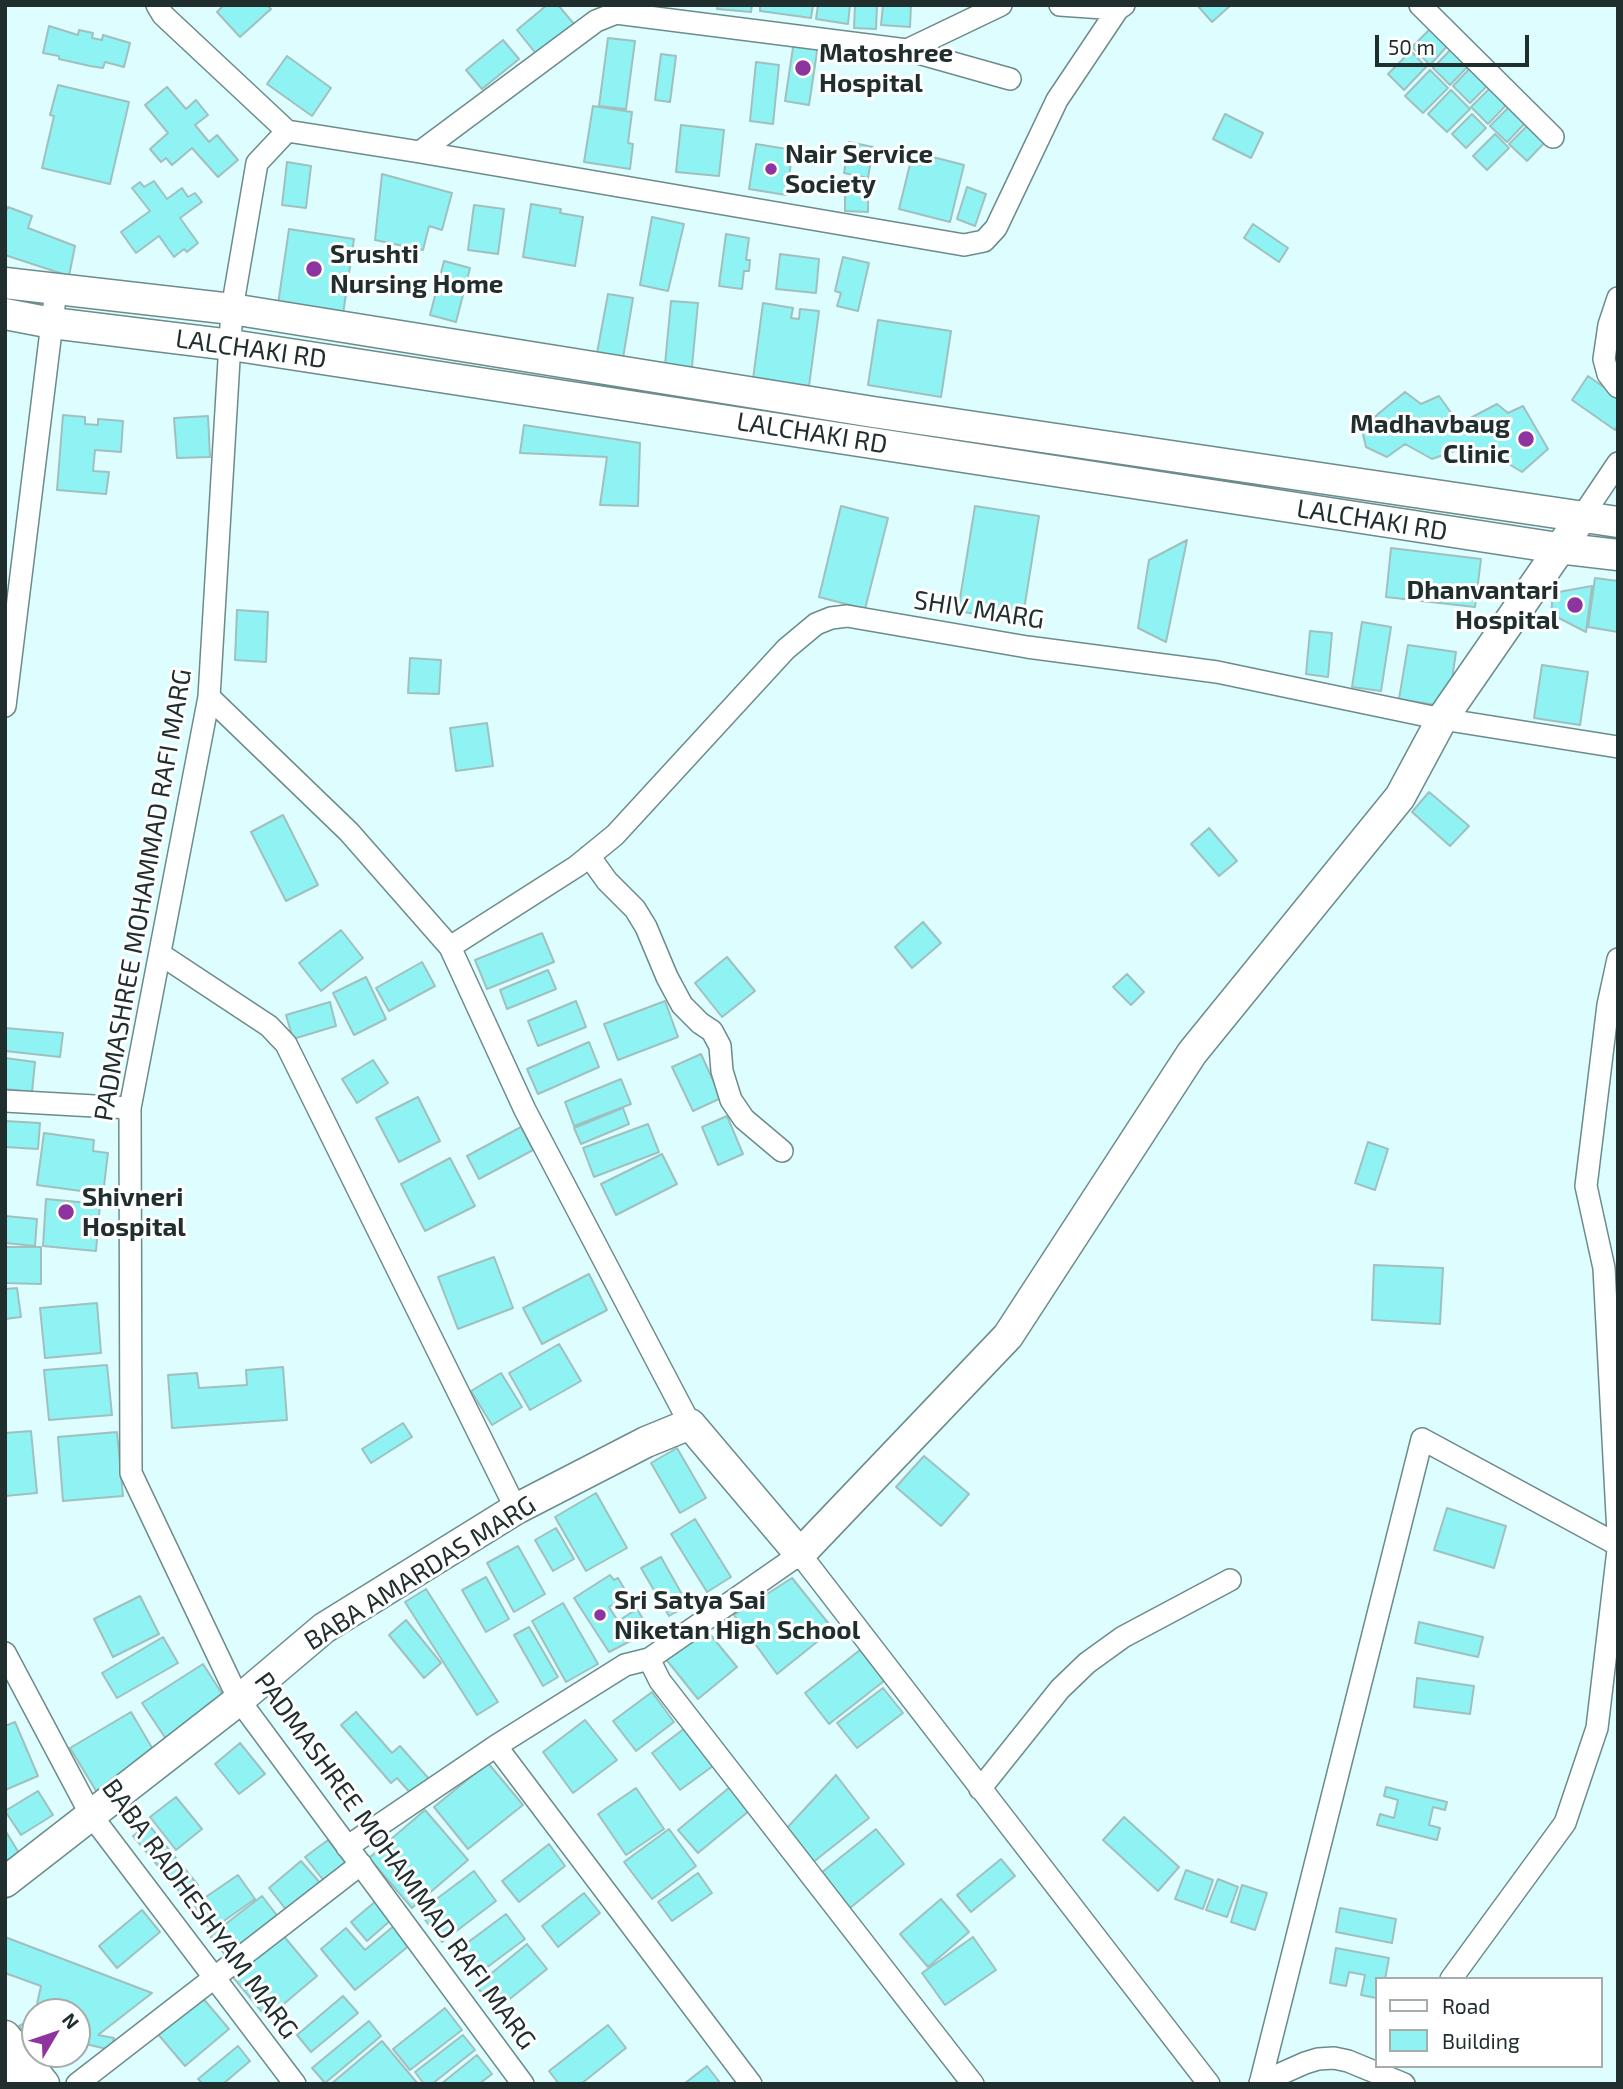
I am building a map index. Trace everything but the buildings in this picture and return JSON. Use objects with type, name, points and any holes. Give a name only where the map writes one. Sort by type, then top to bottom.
[{"type":"main road","name":"LALCHAKI RD","points":[[5,283],[232,309],[873,412],[1618,522]]},
{"type":"main road","name":"LALCHAKI RD","points":[[5,314],[52,323],[231,345],[1618,555]]},
{"type":"main road","points":[[640,407],[649,376]]},
{"type":"main road","points":[[864,441],[873,412]]},
{"type":"main road","points":[[690,1424],[800,1553],[1008,1336],[1192,1053],[1400,797],[1442,719],[1581,518]]},
{"type":"main road","name":"BABA AMARDAS MARG","points":[[5,1882],[239,1700],[324,1628],[516,1509],[646,1442],[690,1424]]},
{"type":"main road","points":[[5,2036],[44,2084]]},
{"type":"main road","points":[[5,2072],[14,2084]]},
{"type":"street","points":[[157,5],[163,15],[287,131],[964,245],[984,241],[996,228],[1057,100],[1121,7]]},
{"type":"street","points":[[907,50],[1002,5]]},
{"type":"street","points":[[1060,5],[1121,7]]},
{"type":"street","points":[[1420,5],[1553,137]]},
{"type":"street","points":[[420,152],[591,10],[907,50],[1010,79]]},
{"type":"street","name":"PADMASHREE MOHAMMAD RAFI MARG","points":[[287,131],[257,163],[232,309],[208,697],[130,1108],[131,1473],[239,1700],[523,2084]]},
{"type":"street","points":[[5,706],[56,290]]},
{"type":"street","points":[[1618,298],[1609,325],[1604,359],[1608,374],[1618,387]]},
{"type":"street","points":[[1581,518],[1618,463]]},
{"type":"street","name":"SHIV MARG","points":[[450,947],[589,856],[615,835],[786,649],[816,624],[831,618],[847,616],[1027,647],[1217,672],[1442,719],[1618,747]]},
{"type":"street","points":[[208,697],[349,832],[450,947],[525,1110],[690,1424]]},
{"type":"street","points":[[589,856],[607,881],[635,909],[682,1005],[712,1031],[720,1046],[722,1070],[731,1100],[744,1119],[782,1151]]},
{"type":"street","points":[[159,954],[269,1026],[286,1044],[516,1509]]},
{"type":"street","points":[[1618,959],[1608,1005],[1586,1186],[1604,1268],[1618,1534]]},
{"type":"street","points":[[5,1101],[130,1108]]},
{"type":"street","points":[[1260,2083],[1422,1439],[1618,1545]]},
{"type":"street","points":[[1452,1977],[1565,1823],[1597,1728],[1618,1550]]},
{"type":"street","points":[[347,1847],[496,1746],[625,1665],[649,1658],[800,1553],[1209,2084]]},
{"type":"street","points":[[980,1788],[1060,1689],[1087,1663],[1123,1637],[1230,1580]]},
{"type":"street","name":"BABA RADHESHYAM MARG","points":[[5,1653],[91,1815],[295,2084]]},
{"type":"street","points":[[649,1658],[660,1681],[973,2084]]},
{"type":"street","points":[[496,1746],[751,2084]]},
{"type":"street","points":[[77,2084],[360,1864]]},
{"type":"street","points":[[1260,2083],[1305,2063],[1334,2058],[1404,2084]]},
{"type":"place","name":"Matoshree Hospital","points":[[803,68]]},
{"type":"place","name":"Nair Service Society","points":[[771,169]]},
{"type":"place","name":"Srushti Nursing Home","points":[[314,269]]},
{"type":"place","name":"Madhavbaug Clinic","points":[[1526,439]]},
{"type":"place","name":"Dhanvantari Hospital","points":[[1575,605]]},
{"type":"place","name":"Shivneri Hospital","points":[[66,1212]]},
{"type":"place","name":"Sri Satya Sai Niketan High School","points":[[600,1615]]}]
